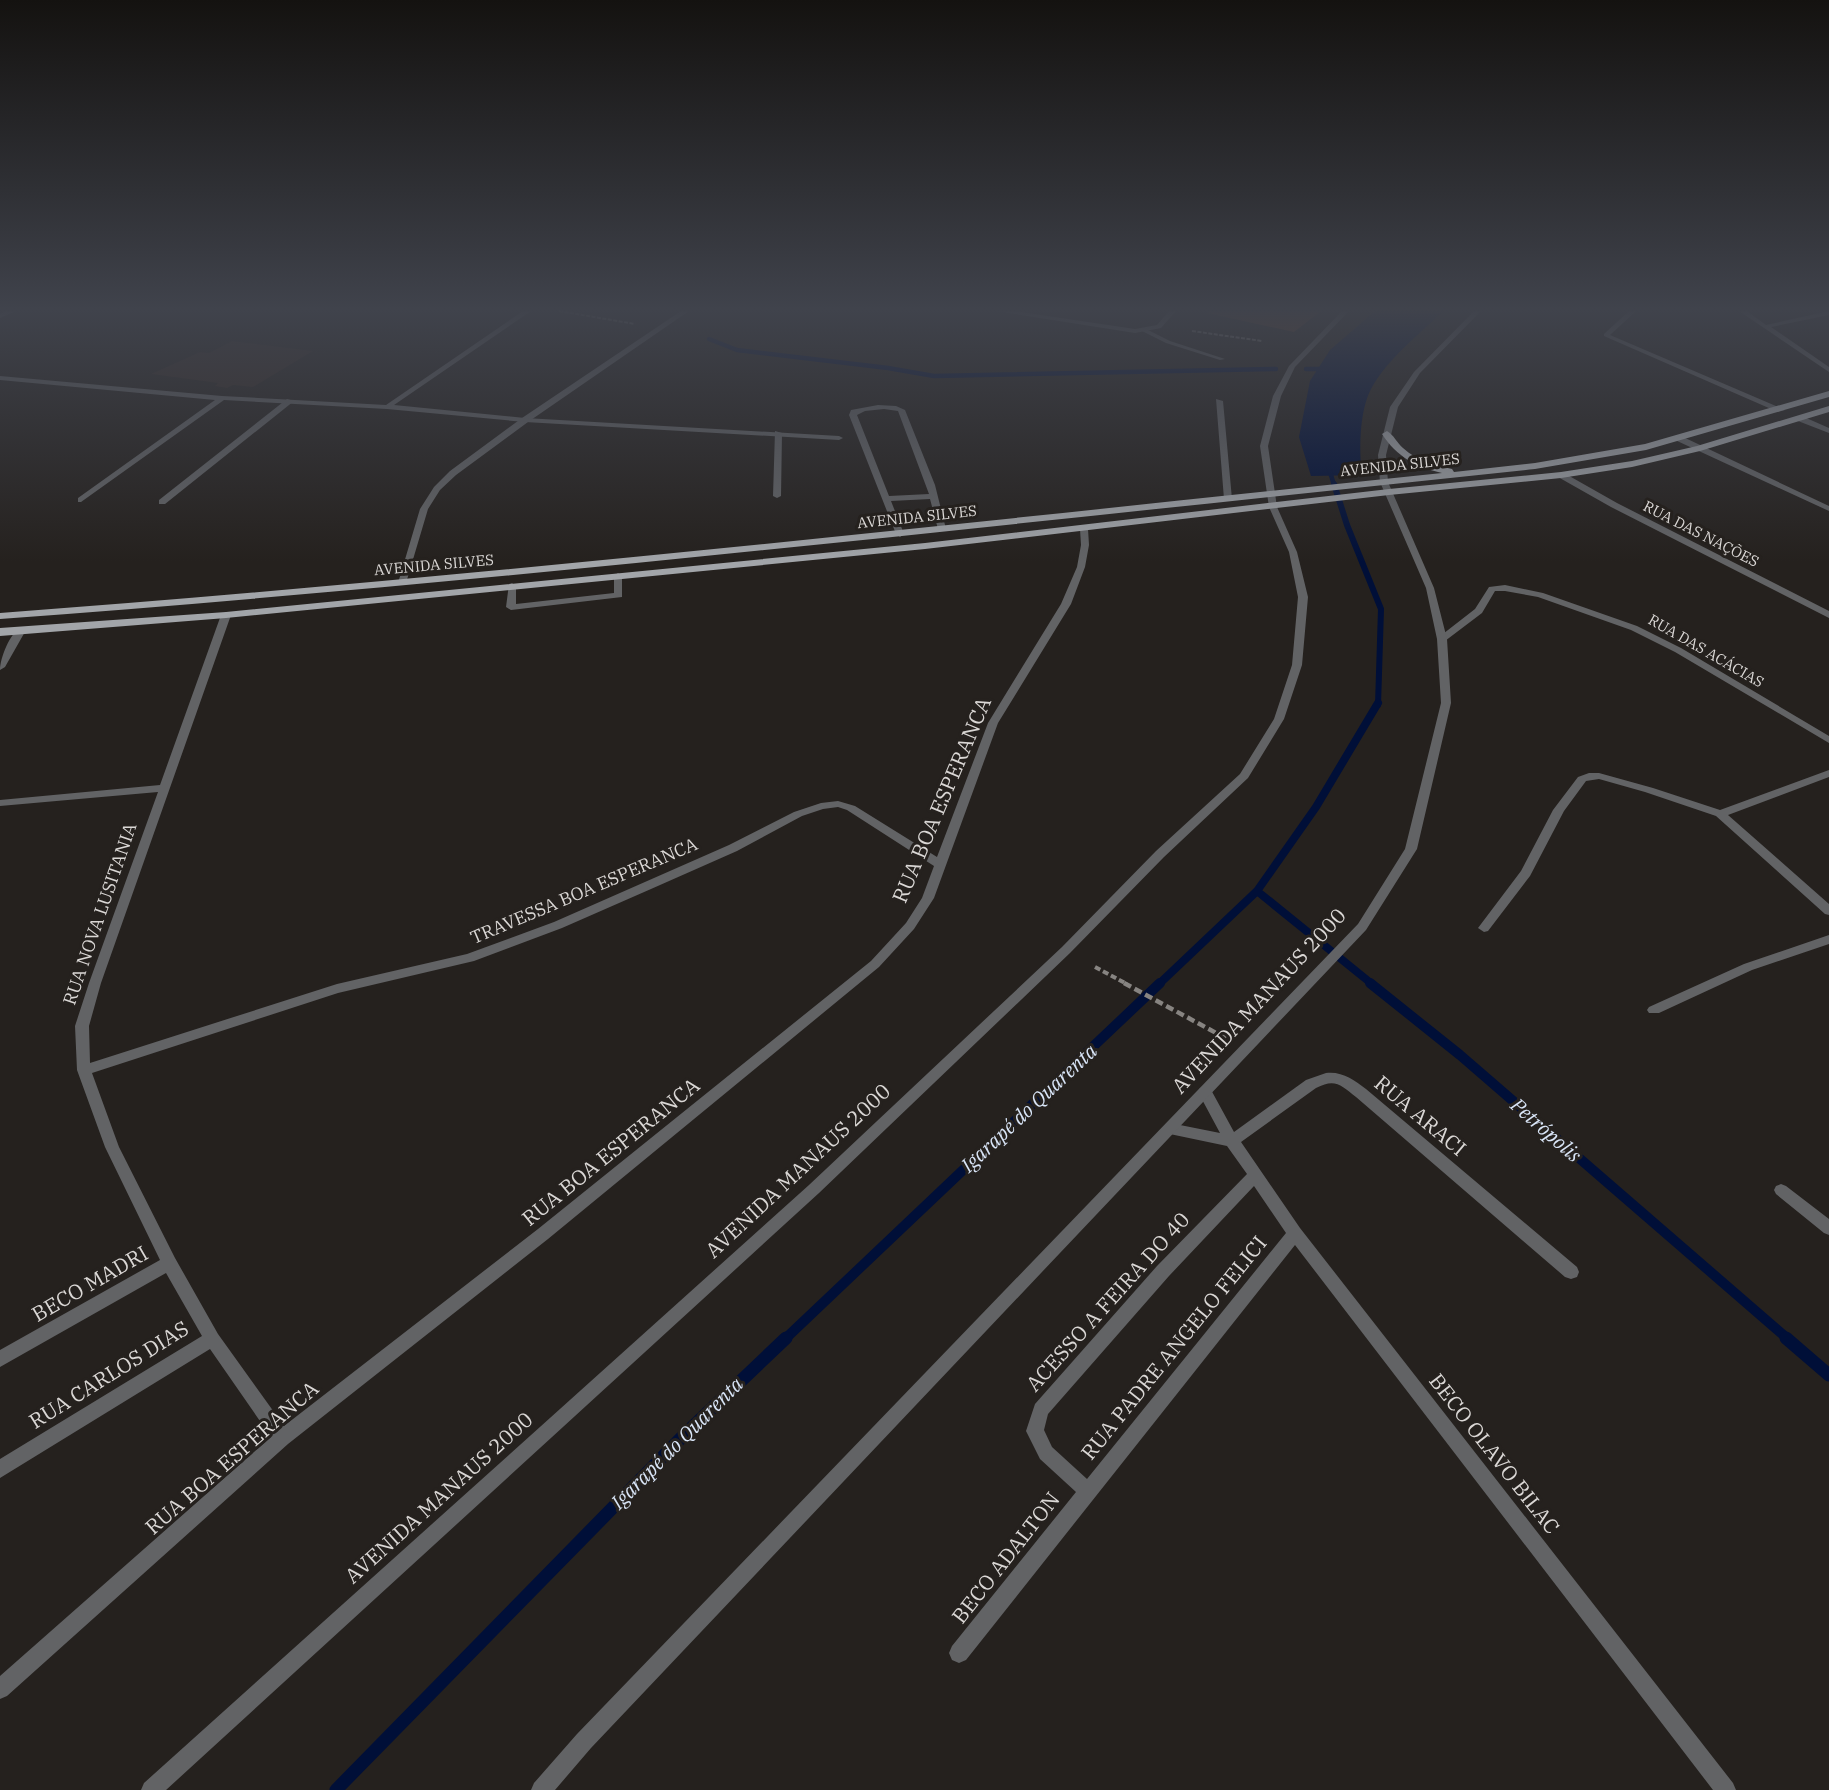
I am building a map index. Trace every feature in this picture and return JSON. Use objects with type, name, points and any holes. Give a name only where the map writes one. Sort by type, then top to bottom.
[{"type":"main road","name":"AVENIDA SILVES","points":[[0,632],[226,615],[1084,529],[1272,501],[1307,491],[1613,454],[1780,410],[1827,395]]},
{"type":"main road","name":"AVENIDA SILVES","points":[[0,616],[222,600],[402,583],[1228,499],[1318,502],[1561,475],[1632,464],[1700,448],[1829,410]]},
{"type":"main road","points":[[1387,434],[1392,444],[1409,458],[1445,470],[1467,473]]},
{"type":"street","points":[[184,395],[387,407],[525,420],[839,438]]},
{"type":"street","points":[[387,407],[405,395]]},
{"type":"street","points":[[402,583],[424,508],[437,489],[453,472],[563,395]]},
{"type":"street","name":"AVENIDA MANAUS 2000","points":[[151,1790],[814,1189],[1066,950],[1160,854],[1244,777],[1279,719],[1297,665],[1303,597],[1293,552],[1272,501],[1264,446],[1278,395]]},
{"type":"street","points":[[1384,482],[1382,455],[1394,407],[1402,395]]},
{"type":"street","points":[[1744,395],[1780,410]]},
{"type":"street","points":[[81,500],[222,398]]},
{"type":"street","points":[[162,502],[290,401]]},
{"type":"street","points":[[1219,401],[1228,499]]},
{"type":"street","points":[[900,534],[853,415],[854,412],[891,407],[901,410],[933,496],[942,529]]},
{"type":"street","points":[[1801,419],[1829,431]]},
{"type":"street","points":[[777,496],[778,433]]},
{"type":"street","points":[[1678,438],[1829,509]]},
{"type":"street","name":"RUA DAS NAÇÕES","points":[[1561,475],[1614,505],[1829,615]]},
{"type":"street","name":"AVENIDA MANAUS 2000","points":[[541,1790],[584,1741],[1362,927],[1411,849],[1446,703],[1442,639],[1430,588],[1384,493],[1384,482]]},
{"type":"street","points":[[886,500],[933,496]]},
{"type":"street","name":"RUA BOA ESPERANCA","points":[[0,1689],[282,1438],[631,1163],[875,964],[910,926],[928,898],[993,723],[1066,604],[1081,567],[1085,545],[1084,529]]},
{"type":"street","points":[[512,586],[511,607],[619,595],[618,576]]},
{"type":"street","name":"RUA DAS ACÁCIAS","points":[[1442,639],[1479,611],[1492,589],[1505,588],[1540,595],[1634,628],[1678,650],[1829,740]]},
{"type":"street","name":"RUA NOVA LUSITANIA","points":[[226,615],[162,788],[82,1026],[84,1070],[112,1147],[169,1263],[212,1339],[282,1438]]},
{"type":"street","points":[[0,667],[21,630]]},
{"type":"street","points":[[1720,814],[1829,773]]},
{"type":"street","points":[[1484,928],[1526,873],[1559,810],[1582,778],[1599,776],[1720,814],[1829,911]]},
{"type":"street","points":[[0,802],[162,788]]},
{"type":"street","name":"TRAVESSA BOA ESPERANCA","points":[[84,1070],[337,989],[470,958],[588,912],[733,848],[798,814],[821,806],[837,804],[851,807],[941,865]]},
{"type":"street","points":[[1654,1010],[1748,967],[1829,939]]},
{"type":"street","name":"RUA ARACI","points":[[1232,1141],[1311,1084],[1324,1077],[1333,1076],[1361,1093],[1571,1272]]},
{"type":"street","name":"BECO OLAVO BILAC","points":[[1205,1092],[1232,1141],[1295,1233],[1726,1790]]},
{"type":"street","points":[[1170,1129],[1232,1141]]},
{"type":"street","name":"ACESSO A FEIRA DO 40","points":[[1088,1491],[1046,1453],[1035,1431],[1041,1410],[1163,1271],[1255,1175]]},
{"type":"street","points":[[1781,1190],[1829,1228]]},
{"type":"street","name":"RUA PADRE ANGELO FELICI","points":[[1088,1491],[1295,1233]]},
{"type":"street","name":"BECO MADRI","points":[[0,1359],[169,1263]]},
{"type":"street","name":"RUA CARLOS DIAS","points":[[0,1469],[212,1339]]},
{"type":"street","name":"BECO ADALTON","points":[[959,1653],[1088,1491]]},
{"type":"path","points":[[1095,967],[1230,1040]]},
{"type":"water","points":[[1307,395],[1369,395],[1362,420],[1360,443],[1362,475],[1311,476],[1299,437]]},
{"type":"waterway","name":"Igarapé do Quarenta","points":[[1328,465],[1334,485]]},
{"type":"waterway","name":"Igarapé do Quarenta","points":[[1334,484],[1347,525],[1381,609],[1378,705]]},
{"type":"waterway","name":"Igarapé do Quarenta","points":[[1257,891],[1316,807],[1378,703]]},
{"type":"waterway","name":"Igarapé do Quarenta","points":[[1159,984],[1257,891]]},
{"type":"waterway","name":"Petrópolis","points":[[1257,891],[1372,984]]},
{"type":"waterway","name":"Igarapé do Quarenta","points":[[785,1339],[1160,983]]},
{"type":"waterway","name":"Petrópolis","points":[[1370,983],[1460,1055],[1788,1339]]},
{"type":"waterway","name":"Igarapé do Quarenta","points":[[336,1790],[685,1434],[786,1338]]},
{"type":"waterway","name":"Petrópolis","points":[[1786,1338],[1829,1375]]}]
